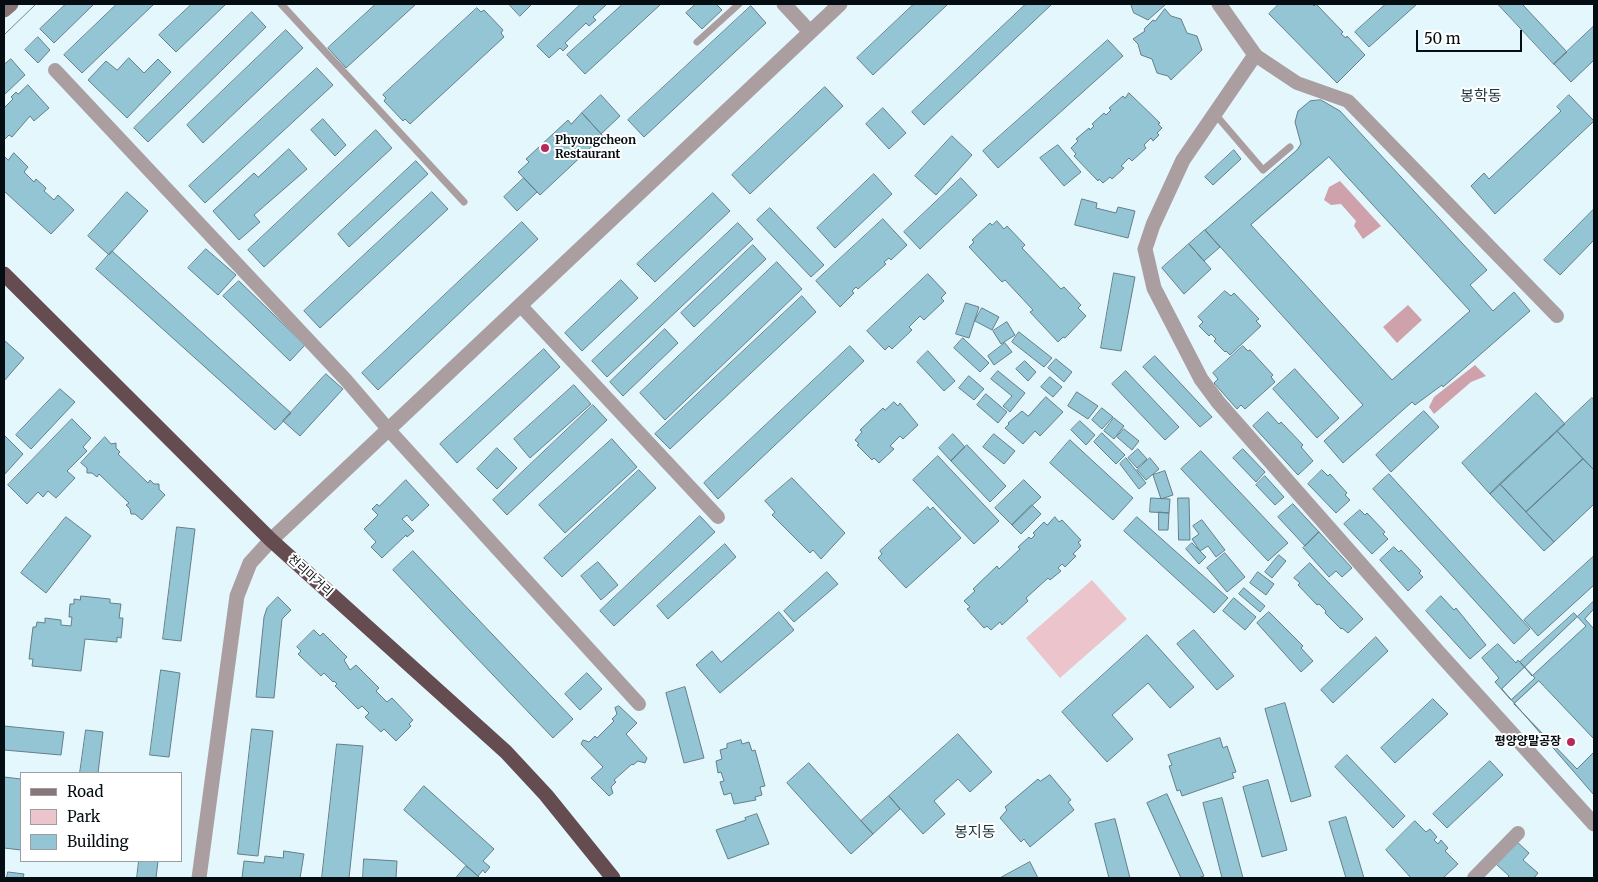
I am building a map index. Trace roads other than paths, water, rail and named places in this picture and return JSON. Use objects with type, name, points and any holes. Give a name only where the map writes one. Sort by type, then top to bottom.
[{"type":"highway","name":"천리마거리","points":[[4,274],[271,540],[506,752],[546,795],[613,878]]},
{"type":"main road","points":[[4,10],[11,4]]},
{"type":"street","points":[[784,4],[810,32]]},
{"type":"street","points":[[199,878],[237,596],[250,563],[271,540],[388,429],[840,4]]},
{"type":"street","points":[[1219,4],[1255,55],[1297,83],[1348,101],[1557,316]]},
{"type":"street","points":[[1255,55],[1183,160],[1154,225],[1145,249],[1154,288],[1201,379],[1218,402],[1426,639],[1594,824]]},
{"type":"street","points":[[55,70],[346,380],[388,429],[639,704]]},
{"type":"street","points":[[520,305],[718,517]]},
{"type":"street","points":[[1474,878],[1518,833]]},
{"type":"lane","points":[[281,4],[464,202]]},
{"type":"lane","points":[[697,42],[739,4]]},
{"type":"lane","points":[[1215,114],[1263,170],[1290,147]]},
{"type":"tram line","points":[[4,35],[36,4]]},
{"type":"place","name":"Phyongcheon Restaurant","points":[[545,148]]},
{"type":"place","name":"평양양말공장","points":[[1571,742]]},
{"type":"district","name":"봉학동","points":[[1481,97]]},
{"type":"district","name":"봉지동","points":[[975,833]]}]
